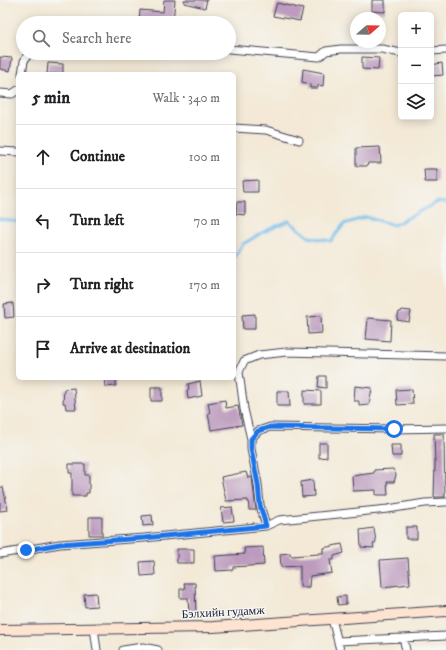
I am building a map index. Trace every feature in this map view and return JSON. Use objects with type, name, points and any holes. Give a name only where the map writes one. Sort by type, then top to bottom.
[{"type":"main road","name":"Бэлхийн гудамж","points":[[0,630],[213,627],[332,618],[394,616],[446,611]]},
{"type":"street","points":[[236,50],[319,57],[326,52],[341,49],[382,49],[398,52]]},
{"type":"street","points":[[434,51],[446,50]]},
{"type":"street","points":[[22,72],[25,60]]},
{"type":"street","points":[[0,93],[12,94],[16,91]]},
{"type":"street","points":[[236,128],[266,130],[298,140]]},
{"type":"street","points":[[0,151],[16,152]]},
{"type":"street","points":[[266,526],[260,505],[258,484],[251,449],[251,439],[244,410],[239,372],[244,361],[259,355],[287,352],[446,356]]},
{"type":"street","points":[[251,439],[258,431],[270,427],[394,429],[446,428]]},
{"type":"street","points":[[0,554],[60,544],[144,538],[266,526],[279,520],[356,513],[425,503],[446,502]]},
{"type":"street","points":[[332,618],[340,650]]},
{"type":"street","points":[[94,628],[97,650]]},
{"type":"street","points":[[338,641],[446,636]]},
{"type":"street","points":[[403,638],[406,650]]},
{"type":"street","points":[[123,650],[143,647],[158,650]]},
{"type":"building","points":[[164,0],[175,0],[174,16],[140,16],[140,10],[163,12]]},
{"type":"building","points":[[184,0],[207,0],[205,8],[184,3]]},
{"type":"building","points":[[372,0],[385,0],[385,12],[372,11]]},
{"type":"building","points":[[277,3],[303,9],[300,21],[273,16]]},
{"type":"building","points":[[0,57],[12,58],[10,71],[0,69]]},
{"type":"building","points":[[362,57],[379,58],[378,70],[362,69]]},
{"type":"building","points":[[48,63],[63,64],[63,72],[47,72]]},
{"type":"building","points":[[442,63],[443,75],[434,76],[434,64]]},
{"type":"building","points":[[303,69],[324,73],[323,86],[318,85],[318,88],[310,88],[310,84],[302,82]]},
{"type":"building","points":[[380,147],[381,163],[368,163],[367,166],[356,166],[356,148]]},
{"type":"building","points":[[424,169],[437,169],[437,182],[425,182]]},
{"type":"building","points":[[258,180],[258,192],[243,192],[242,181]]},
{"type":"building","points":[[237,202],[245,202],[245,215],[236,214]]},
{"type":"building","points":[[13,303],[14,317],[5,318],[4,304]]},
{"type":"building","points":[[402,310],[411,311],[409,322],[397,320],[399,312]]},
{"type":"building","points":[[255,314],[255,329],[243,329],[242,315]]},
{"type":"building","points":[[321,316],[322,333],[308,334],[307,317]]},
{"type":"building","points":[[368,318],[391,320],[390,341],[366,339]]},
{"type":"building","points":[[319,376],[326,376],[326,388],[318,387]]},
{"type":"building","points":[[104,380],[116,380],[116,386],[105,387]]},
{"type":"building","points":[[200,381],[202,396],[188,399],[188,384]]},
{"type":"building","points":[[355,386],[372,388],[369,405],[359,406],[359,401],[354,401]]},
{"type":"building","points":[[151,387],[162,387],[162,401],[151,401]]},
{"type":"building","points":[[74,388],[76,409],[66,409],[65,403],[63,403],[64,389]]},
{"type":"building","points":[[412,389],[413,404],[397,405],[396,390]]},
{"type":"building","points":[[304,390],[321,391],[321,404],[304,404]]},
{"type":"building","points":[[277,391],[289,391],[290,406],[277,406]]},
{"type":"building","points":[[225,400],[226,408],[238,406],[242,425],[211,430],[208,403]]},
{"type":"building","points":[[434,434],[444,434],[445,497],[434,497]]},
{"type":"building","points":[[319,443],[327,443],[327,457],[319,458]]},
{"type":"building","points":[[391,445],[401,445],[401,456],[392,456]]},
{"type":"building","points":[[69,464],[85,464],[85,475],[89,475],[89,493],[86,493],[86,496],[72,496],[72,473],[69,473]]},
{"type":"building","points":[[393,469],[396,475],[394,482],[387,482],[388,495],[376,495],[376,490],[353,491],[352,476],[374,473],[374,470]]},
{"type":"building","points":[[246,472],[248,478],[252,477],[256,510],[249,510],[248,500],[226,501],[221,477]]},
{"type":"building","points":[[313,480],[314,496],[302,497],[301,482]]},
{"type":"building","points":[[3,487],[8,510],[0,511],[0,488]]},
{"type":"building","points":[[232,507],[234,521],[223,522],[221,508]]},
{"type":"building","points":[[152,515],[153,525],[143,526],[142,516]]},
{"type":"building","points":[[89,517],[102,517],[102,535],[89,535]]},
{"type":"building","points":[[406,527],[417,527],[417,539],[406,539]]},
{"type":"building","points":[[374,528],[376,542],[373,544],[374,548],[361,547],[360,530]]},
{"type":"building","points":[[342,544],[344,553],[334,556],[334,560],[330,560],[332,573],[310,576],[309,587],[300,587],[300,566],[281,567],[280,554],[290,553],[291,556],[319,554],[323,553],[323,548]]},
{"type":"building","points":[[263,547],[264,565],[233,567],[233,570],[216,571],[215,556],[245,554],[244,548]]},
{"type":"building","points":[[177,549],[194,549],[194,563],[177,563]]},
{"type":"building","points":[[408,558],[410,584],[382,587],[380,560]]},
{"type":"building","points":[[154,561],[155,575],[141,576],[140,562]]},
{"type":"building","points":[[184,583],[195,583],[196,614],[189,614],[188,598],[180,598],[180,589],[185,589]]},
{"type":"building","points":[[96,593],[97,606],[85,607],[84,594]]},
{"type":"building","points":[[346,596],[346,604],[338,605],[337,597]]},
{"type":"waterway","points":[[236,255],[243,244],[265,231],[289,221],[309,237],[331,241],[344,224],[366,217],[394,225],[438,202],[446,203]]},
{"type":"waterway","points":[[0,219],[16,222]]},
{"type":"route","points":[[26,550],[60,544],[144,538],[266,526],[260,505],[258,484],[251,449],[251,439],[258,431],[270,427],[394,429]]}]
